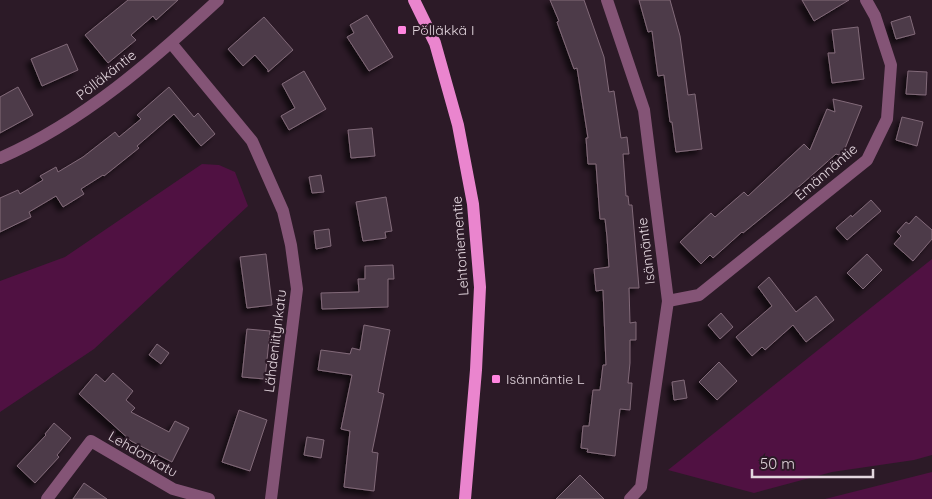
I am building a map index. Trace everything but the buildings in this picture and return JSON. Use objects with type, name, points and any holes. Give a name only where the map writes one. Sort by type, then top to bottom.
[{"type":"main road","name":"Lehtoniementie","points":[[414,0],[436,43],[458,125],[473,204],[480,287],[476,370],[465,499]]},
{"type":"street","name":"Pölläkäntie","points":[[0,158],[20,149],[83,112],[171,43],[218,0]]},
{"type":"street","name":"Isännäntie","points":[[607,0],[644,110],[668,301],[641,486],[630,499]]},
{"type":"street","name":"Emännäntie","points":[[668,301],[699,295],[867,160],[887,119],[891,65],[875,16],[866,0]]},
{"type":"street","name":"Lähdeniitynkatu","points":[[171,43],[252,141],[283,210],[291,244],[297,289],[271,499]]},
{"type":"street","name":"Lehdonkatu","points":[[47,499],[92,441],[173,489],[209,499]]},
{"type":"shaded area","points":[[202,164],[219,165],[235,172],[248,206],[94,349],[0,412],[0,281],[65,257]]},
{"type":"shaded area","points":[[932,259],[932,455],[914,460],[832,472],[754,493],[668,470]]},
{"type":"shaded area","points":[[932,472],[932,499],[825,499]]},
{"type":"place","name":"Pölläkkä I","points":[[402,30]]},
{"type":"place","name":"Isännäntie L","points":[[496,379]]}]
